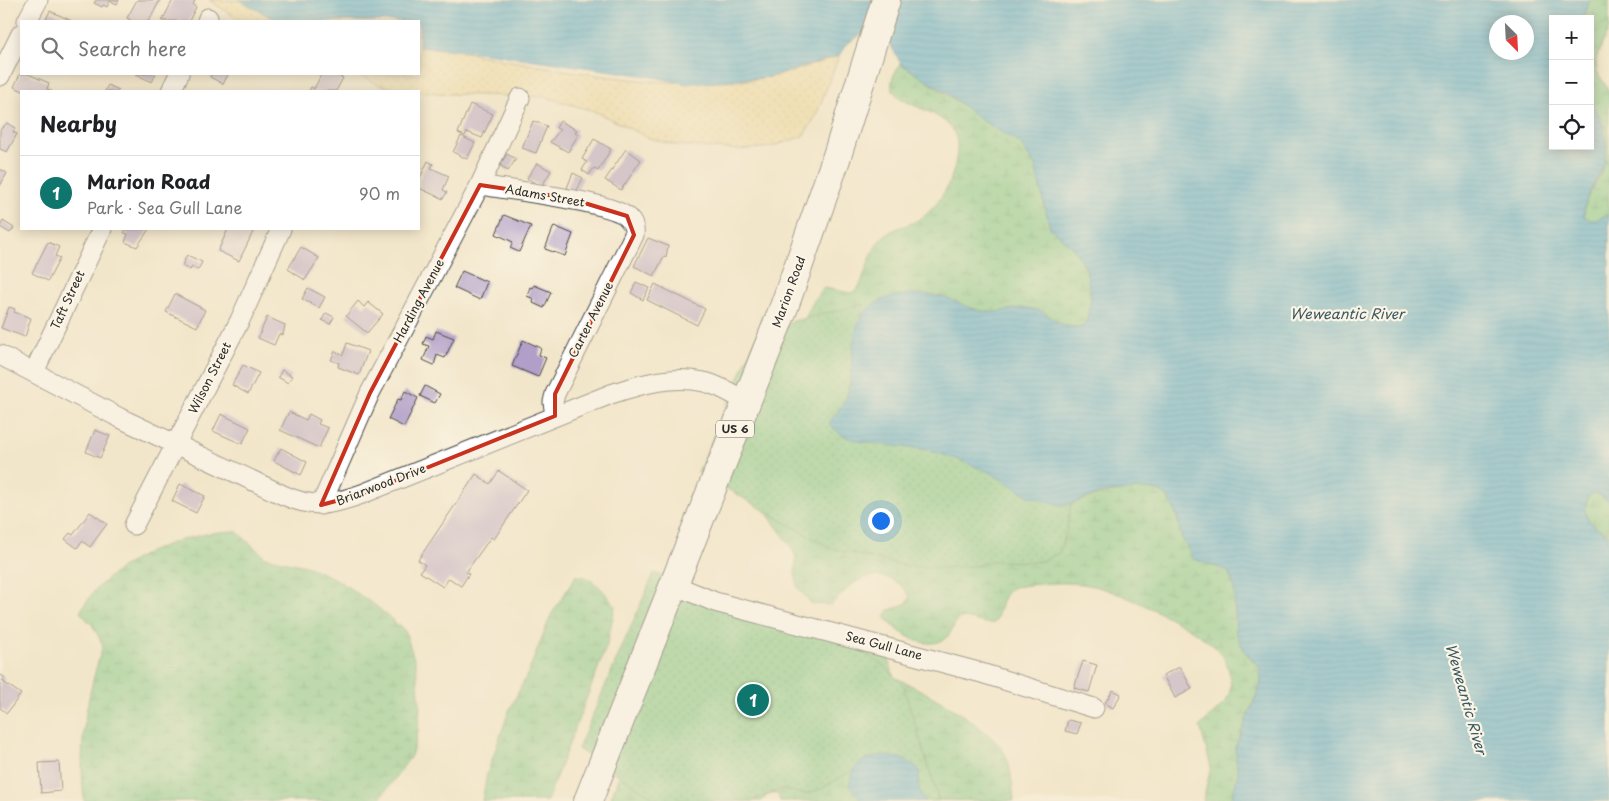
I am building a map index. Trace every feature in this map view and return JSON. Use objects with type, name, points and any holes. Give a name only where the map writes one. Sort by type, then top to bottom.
[{"type":"main road","name":"Marion Road","points":[[588,801],[747,402],[812,229],[886,0]]},
{"type":"street","points":[[28,20],[38,0]]},
{"type":"street","points":[[0,76],[20,36]]},
{"type":"street","points":[[171,90],[179,75]]},
{"type":"street","name":"Harding Avenue","points":[[321,505],[370,393],[480,185],[520,98]]},
{"type":"street","name":"Adams Street","points":[[480,185],[568,198],[616,211],[627,216],[633,225]]},
{"type":"street","name":"Carter Avenue","points":[[555,416],[554,394],[634,236],[633,225]]},
{"type":"street","name":"Taft Street","points":[[34,372],[102,230]]},
{"type":"street","name":"Wilson Street","points":[[134,525],[240,320],[281,230]]},
{"type":"street","name":"Briarwood Drive","points":[[0,355],[176,444],[301,503],[321,505],[362,494],[555,416],[630,388],[670,380],[706,382],[747,402]]},
{"type":"street","name":"Sea Gull Lane","points":[[674,585],[715,602],[968,669],[1094,708]]},
{"type":"highlighted area","points":[[480,185],[568,198],[627,216],[634,235],[555,394],[555,416],[362,494],[321,505],[370,393]]},
{"type":"green space","points":[[1590,0],[1609,0],[1609,28],[1596,59],[1597,72],[1609,91],[1609,215],[1593,220],[1587,219],[1584,216],[1585,207],[1590,193],[1604,168],[1605,156],[1599,121],[1594,109],[1594,15],[1585,15]]},
{"type":"green space","points":[[901,64],[1021,144],[1035,166],[1050,228],[1073,248],[1086,268],[1091,298],[1087,320],[1083,326],[1063,325],[1031,308],[991,312],[958,304],[939,296],[1064,506],[1118,491],[1148,489],[1160,492],[1168,498],[1173,506],[1182,537],[1193,558],[1228,571],[1234,586],[1236,632],[1245,652],[1260,668],[1261,683],[1235,747],[1238,775],[1231,801],[1203,801],[1211,767],[1200,726],[1227,699],[1231,684],[1228,667],[1223,656],[1196,633],[1161,613],[1106,590],[1084,584],[1054,583],[1014,587],[1009,590],[1003,599],[994,623],[959,618],[946,638],[939,642],[921,642],[904,634],[889,622],[885,616],[889,610],[907,603],[910,597],[899,584],[891,579],[875,576],[867,577],[850,586],[830,605],[812,604],[798,588],[795,574],[796,556],[790,545],[749,489],[792,350],[814,301],[824,288],[851,293],[857,290],[871,255],[879,242],[888,233],[927,214],[947,187],[955,166],[957,145],[953,130],[929,112],[901,99],[893,90],[892,79]]},
{"type":"green space","points":[[865,304],[861,312],[858,382],[1074,486],[1066,533],[1059,553],[1042,561],[1032,562],[991,561],[975,566],[941,568],[906,566],[830,548],[698,472],[760,329]]},
{"type":"green space","points":[[1596,493],[1609,501],[1609,535],[1592,523],[1586,515],[1586,503],[1589,495]]},
{"type":"green space","points":[[236,531],[265,557],[309,567],[336,579],[376,606],[405,631],[416,665],[420,704],[418,732],[411,756],[378,801],[84,801],[82,760],[85,722],[92,684],[103,645],[93,626],[80,612],[96,589],[110,576],[143,556],[179,541],[217,532]]},
{"type":"green space","points":[[654,573],[701,588],[859,649],[884,666],[903,685],[939,801],[916,801],[865,763],[819,790],[804,794],[782,789],[752,801],[659,801],[578,749]]},
{"type":"green space","points":[[576,576],[594,582],[615,606],[607,645],[547,801],[482,801],[487,774],[509,711],[528,673],[551,615]]},
{"type":"green space","points":[[884,644],[894,677],[954,709],[996,742],[1004,752],[1009,763],[1014,801],[861,799],[862,801],[780,801],[778,794],[769,793],[762,801],[610,801],[633,740],[652,702]]},
{"type":"sand","points":[[209,0],[311,0],[364,20],[239,20]]},
{"type":"sand","points":[[420,39],[479,55],[569,71],[626,79],[684,83],[713,83],[770,77],[839,56],[815,118],[803,136],[771,147],[740,150],[675,145],[649,138],[594,111],[545,97],[449,94],[405,90],[380,85],[358,75],[420,75]]},
{"type":"water","name":"Weweantic River","points":[[239,0],[1590,0],[1585,15],[1549,15],[1549,150],[1594,150],[1594,107],[1605,132],[1606,149],[1604,165],[1588,196],[1584,216],[1594,220],[1609,215],[1609,501],[1596,493],[1589,495],[1585,510],[1589,520],[1609,535],[1609,801],[1231,801],[1238,775],[1235,748],[1261,684],[1260,668],[1245,652],[1236,632],[1234,586],[1228,571],[1193,559],[1181,535],[1177,515],[1167,496],[1156,490],[1137,489],[1102,493],[1064,506],[1029,496],[991,473],[959,460],[928,450],[862,442],[843,436],[829,424],[844,402],[848,392],[854,336],[857,326],[868,309],[886,299],[908,294],[919,294],[939,296],[986,312],[1022,308],[1034,309],[1041,311],[1061,324],[1074,327],[1083,326],[1087,320],[1091,298],[1086,268],[1073,248],[1050,228],[1035,166],[1021,144],[981,120],[947,93],[901,64],[888,40],[872,28],[846,44],[839,56],[770,77],[686,84],[654,77],[486,53],[420,47],[420,20],[276,20]]},
{"type":"water","points":[[883,755],[903,759],[920,771],[920,791],[926,801],[862,801],[849,785],[854,771],[864,760]]},
{"type":"building","points":[[96,0],[119,0],[117,4],[110,1],[107,7],[103,5],[102,7],[94,3]]},
{"type":"building","points":[[137,0],[160,0],[150,20],[130,20],[127,18]]},
{"type":"building","points":[[173,0],[195,0],[193,5],[196,7],[190,20],[163,20]]},
{"type":"building","points":[[50,11],[70,20],[46,20]]},
{"type":"building","points":[[20,74],[30,75],[49,83],[47,89],[50,90],[21,90],[14,87]]},
{"type":"building","points":[[137,75],[156,75],[152,82]]},
{"type":"building","points":[[211,75],[228,75],[223,84],[210,77]]},
{"type":"building","points":[[321,75],[336,75],[343,78],[337,90],[310,90],[311,87],[314,89]]},
{"type":"building","points":[[108,85],[119,90],[106,90]]},
{"type":"building","points":[[470,104],[493,114],[482,138],[467,132],[465,136],[458,133]]},
{"type":"building","points":[[533,121],[547,126],[536,153],[522,148]]},
{"type":"building","points":[[560,121],[577,130],[575,133],[578,135],[568,152],[550,142],[560,130],[556,128]]},
{"type":"building","points":[[7,123],[15,128],[13,132],[17,134],[7,152],[0,149],[0,130]]},
{"type":"building","points":[[461,136],[475,143],[467,159],[453,152]]},
{"type":"building","points":[[594,139],[611,149],[598,171],[594,168],[589,175],[582,170],[587,162],[582,159]]},
{"type":"building","points":[[626,149],[641,160],[621,190],[605,180]]},
{"type":"building","points":[[507,154],[516,159],[508,171],[500,165]]},
{"type":"building","points":[[428,161],[433,164],[431,168],[449,176],[443,190],[447,192],[443,199],[420,188],[420,178]]},
{"type":"building","points":[[537,163],[551,171],[541,187],[527,178]]},
{"type":"building","points":[[0,169],[7,173],[0,186]]},
{"type":"building","points":[[573,173],[583,178],[576,192],[567,188]]},
{"type":"building","points":[[504,215],[531,226],[519,252],[510,248],[513,242],[496,234]]},
{"type":"building","points":[[3,221],[14,228],[10,233],[0,227]]},
{"type":"building","points":[[554,226],[573,234],[565,256],[545,249]]},
{"type":"building","points":[[126,230],[148,230],[137,247],[125,242],[128,234],[124,233]]},
{"type":"building","points":[[228,230],[254,230],[239,261],[218,251]]},
{"type":"building","points":[[648,238],[668,246],[666,257],[664,256],[654,276],[634,266]]},
{"type":"building","points":[[48,242],[59,247],[55,256],[60,258],[48,281],[32,273]]},
{"type":"building","points":[[301,247],[319,258],[305,280],[288,269]]},
{"type":"building","points":[[187,255],[202,262],[198,270],[192,267],[190,270],[182,266]]},
{"type":"building","points":[[462,271],[487,282],[480,300],[454,288]]},
{"type":"building","points":[[636,282],[649,288],[643,300],[631,293]]},
{"type":"building","points":[[655,284],[705,309],[697,325],[647,300]]},
{"type":"building","points":[[534,285],[551,292],[544,308],[533,303],[534,299],[527,296],[530,287],[532,288]]},
{"type":"building","points":[[308,288],[325,297],[319,308],[302,299]]},
{"type":"building","points":[[175,294],[205,310],[197,327],[166,312]]},
{"type":"building","points":[[358,301],[364,307],[368,302],[383,314],[367,333],[346,316]]},
{"type":"building","points":[[9,307],[15,309],[14,312],[31,318],[25,337],[1,328]]},
{"type":"building","points":[[326,313],[334,317],[330,324],[322,320]]},
{"type":"building","points":[[267,317],[285,325],[283,335],[279,334],[274,345],[258,338]]},
{"type":"building","points":[[436,331],[454,338],[445,358],[437,355],[434,365],[423,360],[429,346],[423,344],[426,336],[433,339]]},
{"type":"building","points":[[523,340],[541,348],[539,355],[546,358],[538,377],[512,366]]},
{"type":"building","points":[[347,343],[368,351],[359,375],[338,367],[339,363],[331,360],[335,351],[343,355]]},
{"type":"building","points":[[243,365],[259,373],[248,394],[232,385]]},
{"type":"building","points":[[282,370],[292,376],[288,383],[278,377]]},
{"type":"building","points":[[425,386],[440,394],[435,403],[420,396]]},
{"type":"building","points":[[405,391],[418,398],[404,427],[388,419],[398,399],[401,400]]},
{"type":"building","points":[[289,412],[306,420],[309,414],[320,420],[318,424],[328,428],[319,448],[280,430]]},
{"type":"building","points":[[221,414],[250,428],[242,444],[213,431]]},
{"type":"building","points":[[95,430],[110,436],[100,458],[86,452]]},
{"type":"building","points":[[281,448],[307,462],[301,475],[274,461]]},
{"type":"building","points":[[499,471],[527,490],[494,539],[491,537],[466,572],[469,574],[461,586],[449,578],[443,587],[420,572],[425,565],[418,560],[476,474],[490,484]]},
{"type":"building","points":[[180,484],[205,496],[196,513],[172,501]]},
{"type":"building","points":[[90,512],[107,524],[90,547],[82,541],[77,548],[65,539],[70,533],[73,535]]},
{"type":"building","points":[[1083,661],[1097,665],[1089,692],[1074,688]]},
{"type":"building","points":[[1180,667],[1192,689],[1175,698],[1163,675]]},
{"type":"building","points":[[0,674],[5,678],[2,681],[21,694],[7,713],[0,708]]},
{"type":"building","points":[[1113,690],[1121,694],[1113,708],[1105,703]]},
{"type":"building","points":[[1068,720],[1081,723],[1077,734],[1065,731]]},
{"type":"building","points":[[59,762],[61,791],[41,793],[39,763]]},
{"type":"place","name":"Marion Road","points":[[753,700]]}]
